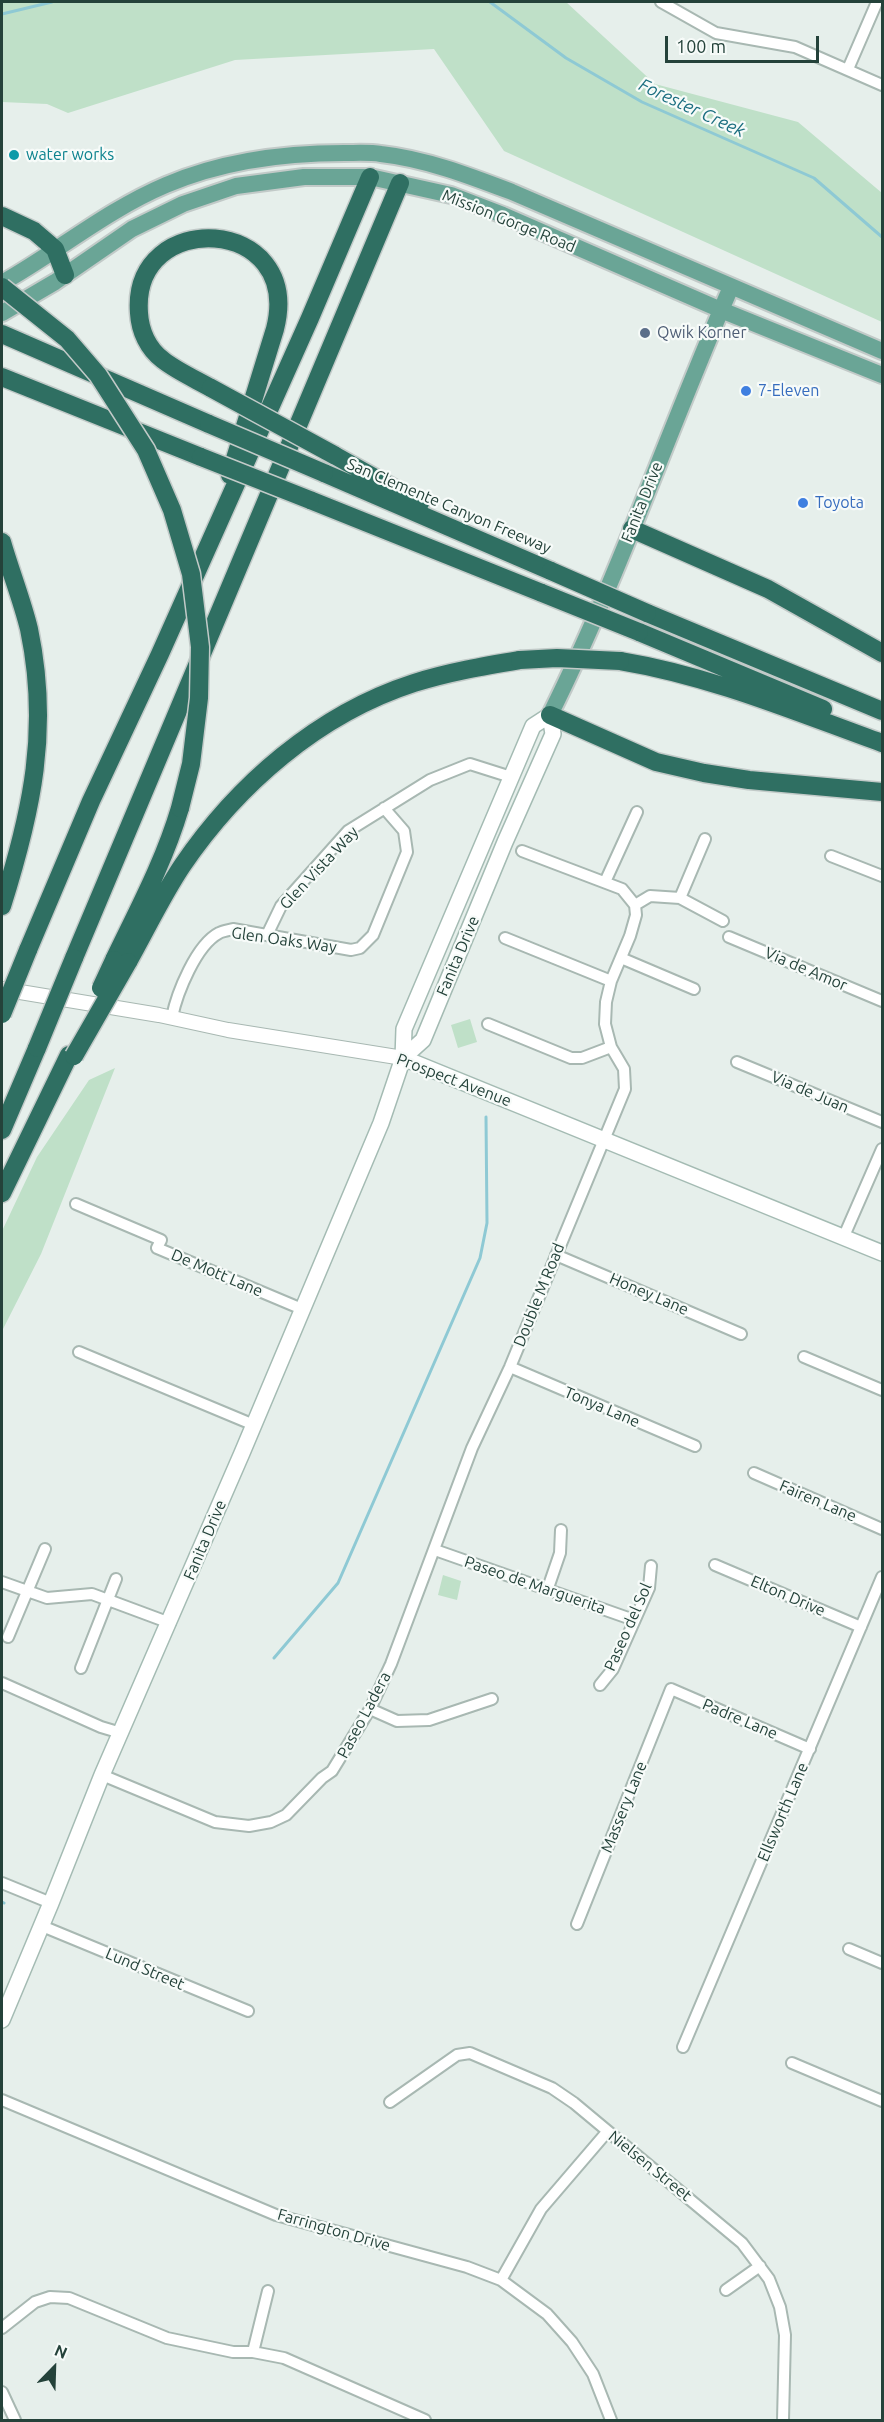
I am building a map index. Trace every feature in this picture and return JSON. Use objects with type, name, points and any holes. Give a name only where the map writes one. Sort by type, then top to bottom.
[{"type":"highway","points":[[2,1014],[91,801],[306,329],[370,177]]},
{"type":"highway","points":[[2,1130],[400,183]]},
{"type":"highway","points":[[2,216],[34,231],[55,249],[65,274]]},
{"type":"highway","points":[[206,552],[275,329],[279,315],[279,302],[268,268],[256,256],[240,244],[221,238],[201,237],[168,250],[152,265],[143,284],[139,305],[140,325],[148,345],[162,360],[211,388],[334,455],[506,551]]},
{"type":"highway","points":[[2,285],[67,339],[98,375],[146,450],[172,510],[191,574],[200,647],[199,698],[191,764],[170,842],[71,1055]]},
{"type":"highway","name":"San Clemente Canyon Freeway","points":[[2,333],[551,571],[882,711]]},
{"type":"highway","points":[[2,377],[639,632],[882,734]]},
{"type":"highway","points":[[632,529],[768,589],[882,653]]},
{"type":"highway","points":[[2,542],[28,629],[40,716],[34,782],[21,846],[2,906]]},
{"type":"highway","points":[[2,1193],[42,1107],[181,867],[232,801],[301,742],[374,699],[412,684],[466,668],[520,660],[557,658],[620,661],[659,667],[707,679],[882,743]]},
{"type":"highway","points":[[550,715],[656,762],[749,780],[882,792]]},
{"type":"main road","name":"Mission Gorge Road","points":[[2,285],[102,219],[165,185],[237,162],[307,153],[380,154],[459,172],[512,192],[882,351]]},
{"type":"main road","points":[[370,177],[380,154]]},
{"type":"main road","points":[[400,183],[409,159]]},
{"type":"main road","name":"Mission Gorge Road","points":[[2,313],[132,229],[183,204],[236,186],[304,177],[370,177],[451,195],[503,215],[721,310],[882,375]]},
{"type":"main road","points":[[606,260],[611,250],[614,249],[646,261],[677,263]]},
{"type":"main road","name":"Fanita Drive","points":[[2,2020],[102,1775],[170,1623],[381,1123],[403,1058],[404,1029],[533,726],[550,715],[583,648],[731,287]]},
{"type":"main road","name":"Fanita Drive","points":[[403,1058],[423,1040],[505,842],[553,734],[550,715]]},
{"type":"main road","name":"Prospect Avenue","points":[[403,1058],[882,1253]]},
{"type":"street","points":[[661,2],[716,33],[735,38],[789,45],[882,84]]},
{"type":"street","points":[[849,69],[877,2]]},
{"type":"street","name":"Glen Vista Way","points":[[267,935],[281,906],[348,831],[430,780],[470,764],[512,777]]},
{"type":"street","name":"Glen Oaks Way","points":[[172,1017],[175,1001],[190,969],[203,948],[219,933],[232,929],[351,950],[360,948],[373,935],[407,852],[404,831],[384,808]]},
{"type":"street","points":[[605,882],[637,812]]},
{"type":"street","points":[[680,898],[705,839]]},
{"type":"street","points":[[522,851],[622,889],[635,905],[650,896],[680,898],[723,921]]},
{"type":"street","points":[[831,856],[882,876]]},
{"type":"street","name":"Double M Road","points":[[472,1448],[510,1367],[625,1089],[624,1069],[611,1047],[605,1024],[606,1002],[611,981],[636,915],[635,905]]},
{"type":"street","name":"Via de Amor","points":[[729,937],[882,1001]]},
{"type":"street","points":[[505,938],[611,981]]},
{"type":"street","points":[[621,958],[694,989]]},
{"type":"street","name":"Prospect Avenue","points":[[2,989],[172,1017],[228,1030],[403,1058]]},
{"type":"street","points":[[488,1024],[571,1058],[582,1058],[611,1047]]},
{"type":"street","name":"Via de Juan","points":[[737,1062],[882,1122]]},
{"type":"street","points":[[843,1236],[882,1149]]},
{"type":"street","name":"De Mott Lane","points":[[76,1204],[161,1240],[157,1248],[302,1309]]},
{"type":"street","name":"Honey Lane","points":[[556,1255],[741,1334]]},
{"type":"street","points":[[80,1352],[254,1425]]},
{"type":"street","points":[[804,1357],[882,1390]]},
{"type":"street","name":"Tonya Lane","points":[[510,1367],[695,1446]]},
{"type":"street","name":"Paseo Ladera","points":[[102,1775],[215,1822],[249,1826],[271,1822],[286,1815],[322,1778],[332,1771],[370,1709],[435,1550],[472,1448]]},
{"type":"street","name":"Fairen Lane","points":[[754,1473],[882,1528]]},
{"type":"street","points":[[548,1588],[560,1553],[561,1530]]},
{"type":"street","points":[[8,1637],[45,1549]]},
{"type":"street","name":"Paseo de Marguerita","points":[[435,1550],[634,1620]]},
{"type":"street","name":"Paseo del Sol","points":[[600,1685],[613,1669],[649,1588],[651,1566]]},
{"type":"street","name":"Elton Drive","points":[[715,1566],[861,1626]]},
{"type":"street","name":"Ellsworth Lane","points":[[683,2047],[882,1577]]},
{"type":"street","points":[[81,1668],[116,1579]]},
{"type":"street","points":[[2,1582],[47,1598],[92,1594],[170,1623]]},
{"type":"street","points":[[2,1683],[101,1727],[121,1733]]},
{"type":"street","name":"Padre Lane","points":[[671,1689],[810,1749]]},
{"type":"street","name":"Massery Lane","points":[[577,1924],[671,1689]]},
{"type":"street","points":[[370,1709],[405,1722],[429,1720],[492,1699]]},
{"type":"street","points":[[2,1884],[51,1903]]},
{"type":"street","name":"Lund Street","points":[[42,1926],[248,2011]]},
{"type":"street","points":[[849,1949],[882,1963]]},
{"type":"street","name":"Nielsen Street","points":[[390,2102],[457,2055],[470,2053],[564,2094],[742,2243],[760,2266],[775,2293],[784,2328],[786,2350],[783,2421]]},
{"type":"street","points":[[792,2063],[881,2097]]},
{"type":"street","name":"Farrington Drive","points":[[2,2100],[276,2215],[467,2267],[501,2280],[547,2314],[572,2342],[593,2374],[611,2421]]},
{"type":"street","points":[[501,2280],[541,2209],[607,2132]]},
{"type":"street","points":[[726,2290],[760,2266]]},
{"type":"street","points":[[253,2352],[268,2291]]},
{"type":"street","points":[[2,2328],[35,2301],[62,2297],[167,2338],[233,2352],[253,2352],[284,2358],[425,2421]]},
{"type":"street","points":[[2,2392],[15,2421]]},
{"type":"green space","points":[[2,2],[566,2],[655,84],[798,122],[882,193],[882,322],[504,151],[434,49],[235,60],[68,113],[47,104],[2,102]]},
{"type":"green space","points":[[470,1019],[477,1042],[458,1048],[451,1025]]},
{"type":"green space","points":[[115,1068],[41,1254],[2,1331],[2,1231],[37,1157],[89,1080]]},
{"type":"green space","points":[[443,1575],[461,1581],[457,1600],[438,1595]]},
{"type":"waterway","points":[[2,14],[52,2]]},
{"type":"waterway","name":"Forester Creek","points":[[490,2],[566,58],[642,102],[814,178],[882,237]]},
{"type":"waterway","points":[[274,1658],[338,1583],[480,1258],[487,1223],[486,1117]]},
{"type":"place","name":"water works","points":[[14,155]]},
{"type":"place","name":"Qwik Korner","points":[[645,333]]},
{"type":"place","name":"7-Eleven","points":[[746,391]]},
{"type":"place","name":"Toyota","points":[[803,503]]}]
